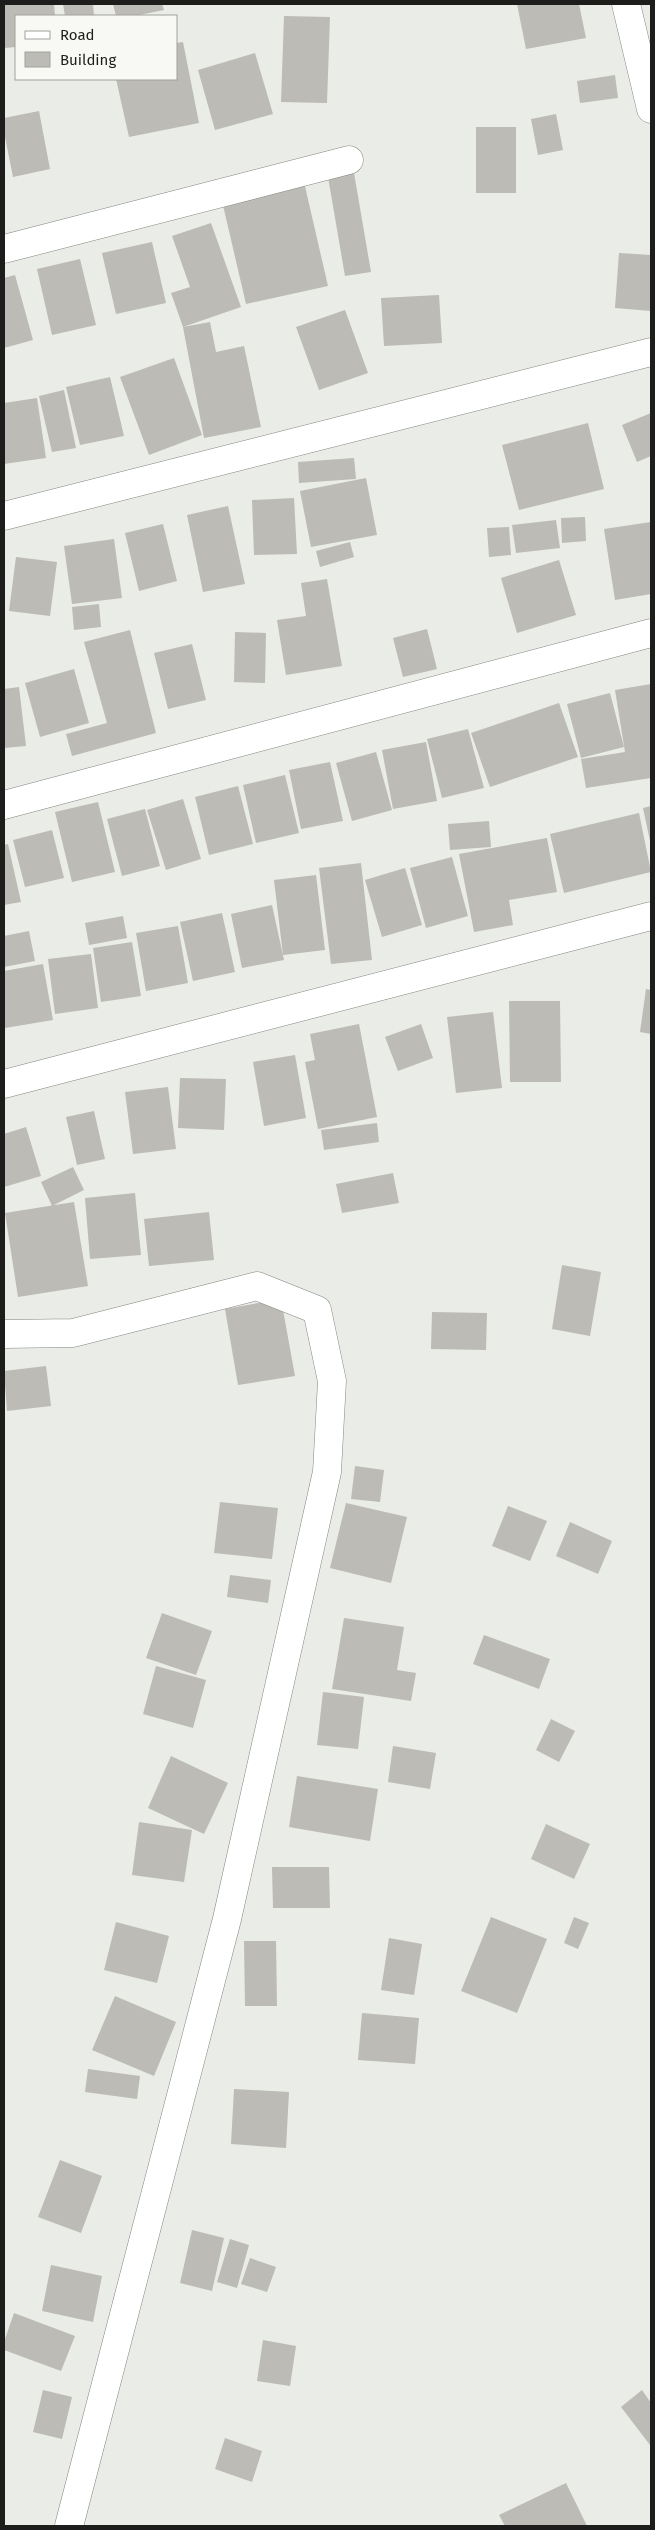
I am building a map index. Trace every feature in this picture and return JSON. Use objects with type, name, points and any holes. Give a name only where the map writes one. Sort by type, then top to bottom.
[{"type":"street","points":[[626,4],[651,108]]},
{"type":"street","points":[[4,249],[349,160]]},
{"type":"street","points":[[4,516],[651,352]]},
{"type":"street","points":[[4,805],[651,633]]},
{"type":"street","points":[[4,1084],[651,916]]},
{"type":"street","points":[[4,1334],[73,1333],[257,1286],[317,1310],[332,1381],[328,1472],[227,1919],[69,2526]]},
{"type":"building","points":[[4,4],[54,4],[55,15],[15,15],[15,47],[4,48]]},
{"type":"building","points":[[63,4],[93,4],[94,15],[65,15]]},
{"type":"building","points":[[113,4],[162,4],[164,10],[139,15],[116,15]]},
{"type":"building","points":[[517,4],[579,4],[586,38],[526,49]]},
{"type":"building","points":[[284,16],[330,17],[327,103],[281,102]]},
{"type":"building","points":[[183,42],[199,123],[129,137],[116,80],[178,80],[178,43]]},
{"type":"building","points":[[255,53],[273,114],[215,130],[198,70]]},
{"type":"building","points":[[615,75],[618,98],[580,103],[577,81]]},
{"type":"building","points":[[39,111],[50,169],[13,177],[4,132],[4,118]]},
{"type":"building","points":[[556,114],[563,150],[538,155],[531,119]]},
{"type":"building","points":[[476,127],[516,127],[516,193],[476,193]]},
{"type":"building","points":[[354,173],[371,272],[345,276],[328,177]]},
{"type":"building","points":[[304,182],[328,286],[246,304],[222,201]]},
{"type":"building","points":[[211,223],[241,307],[183,327],[171,293],[190,287],[172,236]]},
{"type":"building","points":[[152,242],[166,303],[116,314],[102,253]]},
{"type":"building","points":[[619,253],[651,255],[651,311],[615,308]]},
{"type":"building","points":[[80,259],[96,325],[52,335],[37,269]]},
{"type":"building","points":[[15,275],[33,340],[4,348],[4,278]]},
{"type":"building","points":[[439,295],[442,343],[384,346],[381,298]]},
{"type":"building","points":[[345,310],[368,373],[319,390],[296,327]]},
{"type":"building","points":[[210,322],[216,352],[244,346],[261,427],[204,438],[183,327]]},
{"type":"building","points":[[174,358],[202,435],[149,455],[120,377]]},
{"type":"building","points":[[110,377],[124,436],[80,445],[66,387]]},
{"type":"building","points":[[64,390],[76,448],[52,452],[39,396]]},
{"type":"building","points":[[37,398],[46,458],[4,464],[4,403]]},
{"type":"building","points":[[651,413],[651,456],[637,462],[622,425]]},
{"type":"building","points":[[588,423],[604,489],[519,510],[502,445]]},
{"type":"building","points":[[354,458],[356,479],[299,483],[298,462]]},
{"type":"building","points":[[366,478],[377,535],[311,547],[300,491]]},
{"type":"building","points":[[294,498],[297,554],[254,555],[252,500]]},
{"type":"building","points":[[228,506],[245,584],[203,592],[187,515]]},
{"type":"building","points":[[585,517],[586,541],[562,543],[561,518]]},
{"type":"building","points":[[556,520],[560,548],[516,553],[512,525]]},
{"type":"building","points":[[651,522],[651,594],[615,600],[604,529]]},
{"type":"building","points":[[163,524],[177,581],[139,591],[125,533]]},
{"type":"building","points":[[509,527],[511,555],[489,557],[487,528]]},
{"type":"building","points":[[114,539],[122,598],[72,604],[64,546]]},
{"type":"building","points":[[350,542],[354,557],[320,567],[316,551]]},
{"type":"building","points":[[16,557],[57,562],[50,616],[9,611]]},
{"type":"building","points":[[559,560],[576,615],[517,633],[501,578]]},
{"type":"building","points":[[327,579],[342,666],[286,675],[277,620],[306,616],[301,583]]},
{"type":"building","points":[[99,604],[101,627],[74,630],[72,607]]},
{"type":"building","points":[[427,629],[437,669],[403,677],[393,638]]},
{"type":"building","points":[[130,630],[156,733],[72,756],[66,734],[107,723],[84,642]]},
{"type":"building","points":[[235,632],[266,633],[265,683],[234,682]]},
{"type":"building","points":[[192,644],[206,700],[168,709],[154,653]]},
{"type":"building","points":[[74,669],[89,723],[40,737],[25,683]]},
{"type":"building","points":[[651,684],[651,778],[586,788],[581,759],[625,752],[615,690]]},
{"type":"building","points":[[19,687],[26,746],[4,748],[4,689]]},
{"type":"building","points":[[610,693],[624,747],[581,758],[567,704]]},
{"type":"building","points":[[559,703],[578,757],[490,787],[471,733]]},
{"type":"building","points":[[468,729],[484,788],[442,798],[427,739]]},
{"type":"building","points":[[426,742],[437,801],[393,809],[382,750]]},
{"type":"building","points":[[376,752],[392,810],[352,821],[336,763]]},
{"type":"building","points":[[330,762],[343,821],[301,829],[289,770]]},
{"type":"building","points":[[285,775],[299,833],[256,843],[243,785]]},
{"type":"building","points":[[238,786],[253,844],[209,855],[195,797]]},
{"type":"building","points":[[183,799],[201,859],[166,870],[147,810]]},
{"type":"building","points":[[98,802],[115,872],[72,882],[55,812]]},
{"type":"building","points":[[651,806],[651,841],[650,841],[643,808]]},
{"type":"building","points":[[145,809],[160,866],[122,876],[107,819]]},
{"type":"building","points":[[639,813],[651,872],[564,893],[550,834]]},
{"type":"building","points":[[489,821],[491,847],[450,850],[448,824]]},
{"type":"building","points":[[52,830],[64,878],[25,887],[13,840]]},
{"type":"building","points":[[547,838],[557,892],[509,900],[513,925],[474,932],[459,854]]},
{"type":"building","points":[[8,844],[21,902],[4,905],[4,845]]},
{"type":"building","points":[[452,857],[468,916],[426,928],[410,868]]},
{"type":"building","points":[[361,863],[372,960],[331,964],[319,868]]},
{"type":"building","points":[[405,868],[422,925],[382,937],[365,880]]},
{"type":"building","points":[[316,875],[325,950],[283,955],[274,880]]},
{"type":"building","points":[[272,905],[284,960],[242,968],[231,914]]},
{"type":"building","points":[[222,913],[235,972],[193,981],[180,922]]},
{"type":"building","points":[[123,916],[127,938],[89,945],[85,923]]},
{"type":"building","points":[[178,926],[188,983],[146,991],[136,933]]},
{"type":"building","points":[[29,931],[35,961],[4,967],[4,936]]},
{"type":"building","points":[[132,942],[141,996],[101,1002],[93,948]]},
{"type":"building","points":[[91,954],[98,1008],[55,1014],[48,959]]},
{"type":"building","points":[[43,964],[53,1020],[5,1028],[4,971]]},
{"type":"building","points":[[646,989],[651,990],[651,1034],[640,1032]]},
{"type":"building","points":[[509,1001],[560,1001],[561,1082],[510,1082]]},
{"type":"building","points":[[493,1012],[502,1088],[456,1093],[447,1017]]},
{"type":"building","points":[[359,1024],[377,1117],[318,1129],[305,1062],[315,1060],[310,1034]]},
{"type":"building","points":[[421,1024],[433,1058],[398,1071],[385,1037]]},
{"type":"building","points":[[295,1055],[306,1118],[264,1126],[253,1062]]},
{"type":"building","points":[[180,1078],[226,1079],[224,1130],[178,1128]]},
{"type":"building","points":[[168,1087],[176,1149],[133,1154],[125,1092]]},
{"type":"building","points":[[94,1111],[105,1159],[77,1165],[66,1117]]},
{"type":"building","points":[[377,1123],[379,1142],[324,1150],[321,1130]]},
{"type":"building","points":[[26,1127],[41,1176],[4,1187],[4,1134]]},
{"type":"building","points":[[73,1167],[84,1190],[52,1206],[41,1182]]},
{"type":"building","points":[[393,1173],[399,1203],[342,1213],[336,1184]]},
{"type":"building","points":[[135,1193],[141,1255],[90,1259],[85,1198]]},
{"type":"building","points":[[74,1202],[88,1286],[18,1297],[5,1213]]},
{"type":"building","points":[[209,1212],[214,1260],[149,1266],[144,1219]]},
{"type":"building","points":[[562,1265],[601,1272],[590,1336],[552,1329]]},
{"type":"building","points":[[281,1299],[295,1376],[238,1385],[225,1309]]},
{"type":"building","points":[[432,1312],[487,1313],[486,1350],[431,1349]]},
{"type":"building","points":[[46,1366],[51,1406],[7,1411],[4,1371]]},
{"type":"building","points":[[355,1466],[384,1470],[380,1502],[351,1499]]},
{"type":"building","points":[[220,1502],[278,1508],[272,1559],[214,1553]]},
{"type":"building","points":[[346,1503],[407,1517],[391,1583],[330,1568]]},
{"type":"building","points":[[508,1506],[547,1521],[530,1561],[492,1546]]},
{"type":"building","points":[[570,1522],[612,1541],[598,1574],[556,1556]]},
{"type":"building","points":[[230,1575],[271,1580],[268,1603],[227,1597]]},
{"type":"building","points":[[162,1613],[212,1631],[196,1675],[146,1658]]},
{"type":"building","points":[[344,1618],[404,1627],[397,1670],[416,1673],[411,1701],[332,1689]]},
{"type":"building","points":[[484,1635],[550,1659],[539,1689],[473,1664]]},
{"type":"building","points":[[156,1666],[206,1680],[193,1728],[143,1714]]},
{"type":"building","points":[[323,1692],[364,1697],[358,1749],[317,1745]]},
{"type":"building","points":[[551,1719],[575,1731],[559,1762],[536,1750]]},
{"type":"building","points":[[393,1746],[436,1753],[430,1789],[388,1782]]},
{"type":"building","points":[[171,1756],[228,1783],[204,1834],[148,1808]]},
{"type":"building","points":[[297,1776],[378,1789],[370,1841],[289,1827]]},
{"type":"building","points":[[139,1822],[192,1830],[184,1882],[132,1875]]},
{"type":"building","points":[[546,1824],[590,1844],[574,1879],[531,1859]]},
{"type":"building","points":[[272,1867],[329,1867],[330,1908],[273,1908]]},
{"type":"building","points":[[491,1917],[547,1939],[517,2013],[461,1991]]},
{"type":"building","points":[[574,1917],[589,1923],[578,1949],[564,1943]]},
{"type":"building","points":[[116,1922],[169,1936],[157,1983],[104,1970]]},
{"type":"building","points":[[389,1938],[422,1944],[414,1995],[381,1990]]},
{"type":"building","points":[[244,1941],[276,1941],[277,2006],[245,2006]]},
{"type":"building","points":[[115,1996],[176,2022],[154,2076],[92,2050]]},
{"type":"building","points":[[362,2013],[419,2018],[415,2064],[358,2060]]},
{"type":"building","points":[[88,2069],[140,2076],[137,2099],[85,2092]]},
{"type":"building","points":[[234,2089],[289,2092],[286,2148],[231,2144]]},
{"type":"building","points":[[60,2160],[102,2176],[81,2233],[38,2217]]},
{"type":"building","points":[[192,2230],[224,2238],[212,2291],[180,2283]]},
{"type":"building","points":[[230,2239],[249,2245],[237,2288],[217,2282]]},
{"type":"building","points":[[250,2258],[276,2267],[267,2292],[241,2284]]},
{"type":"building","points":[[51,2265],[102,2276],[93,2322],[42,2311]]},
{"type":"building","points":[[14,2313],[75,2336],[61,2371],[4,2350],[4,2342]]},
{"type":"building","points":[[263,2340],[296,2346],[290,2386],[257,2381]]},
{"type":"building","points":[[43,2390],[72,2397],[62,2439],[33,2432]]},
{"type":"building","points":[[642,2390],[651,2403],[650,2445],[621,2407]]},
{"type":"building","points":[[225,2438],[262,2451],[252,2482],[215,2469]]},
{"type":"building","points":[[566,2483],[587,2526],[505,2526],[499,2515]]}]
